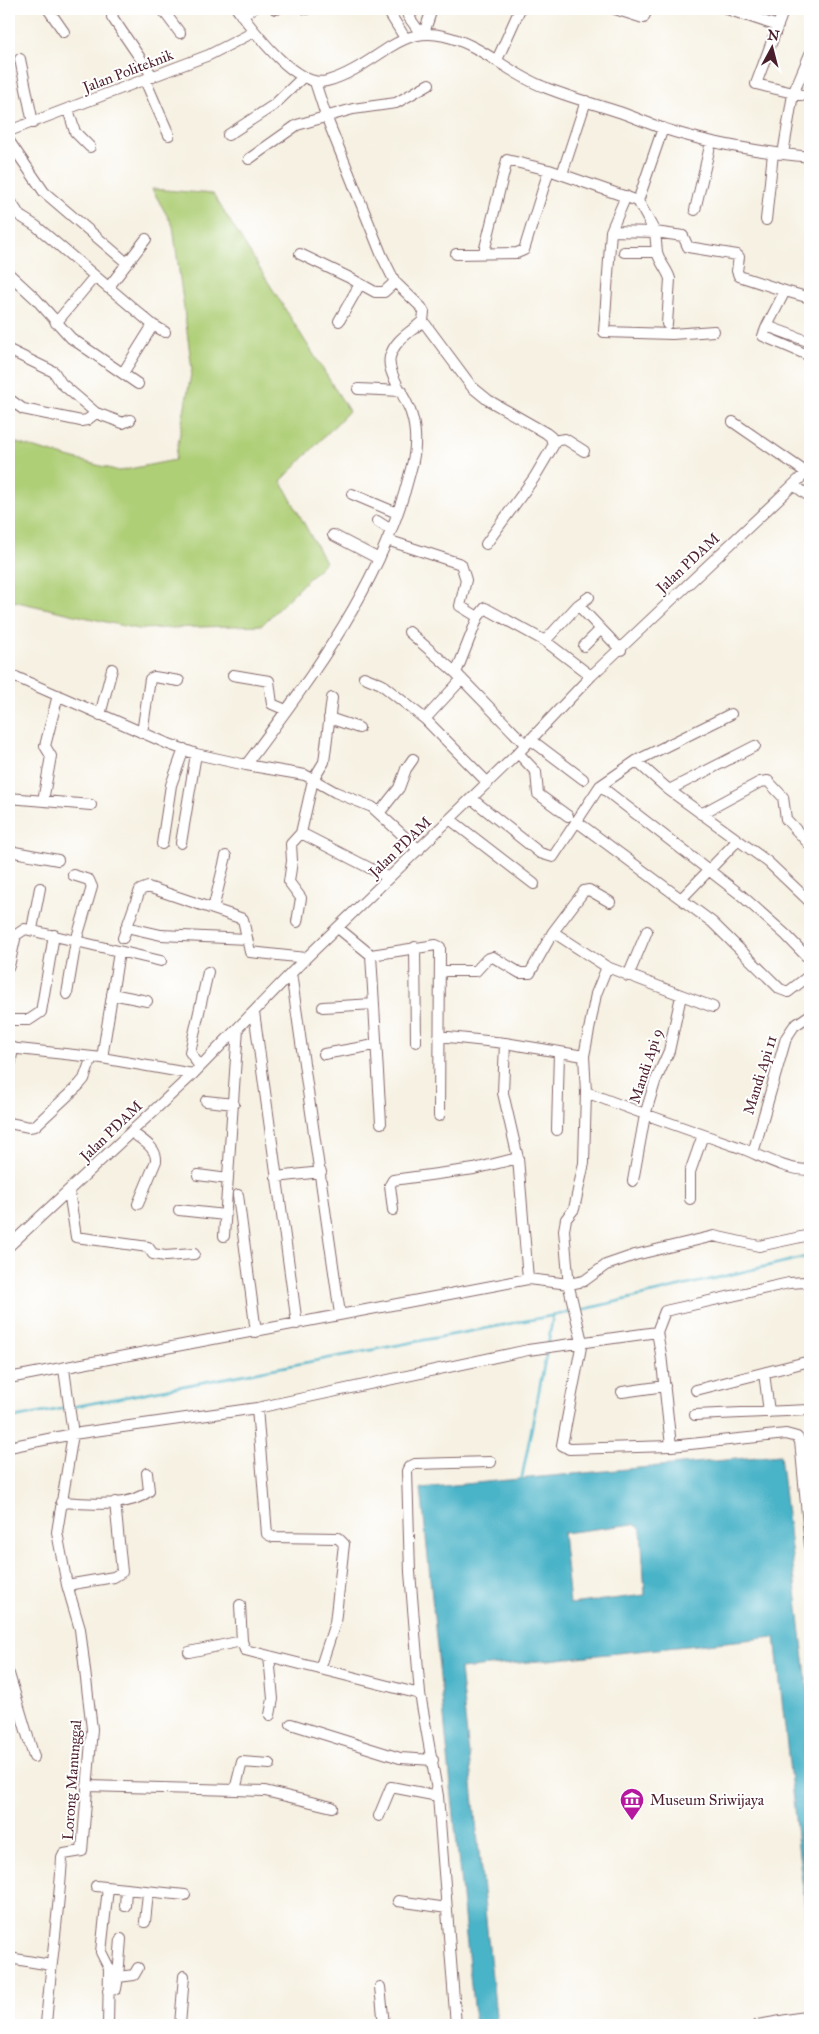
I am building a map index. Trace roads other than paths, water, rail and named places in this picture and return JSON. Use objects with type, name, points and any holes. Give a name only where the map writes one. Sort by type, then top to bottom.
[{"type":"street","points":[[48,9],[64,32]]},
{"type":"street","points":[[114,9],[112,17],[149,79],[169,135]]},
{"type":"street","points":[[162,9],[180,33]]},
{"type":"street","points":[[252,9],[239,12],[254,32],[289,67],[302,77],[315,82],[326,81],[340,76],[405,38],[422,33],[446,36],[497,60],[543,87],[663,128],[712,142],[778,154],[810,157]]},
{"type":"street","points":[[387,9],[405,38]]},
{"type":"street","points":[[416,9],[408,16],[422,33]]},
{"type":"street","points":[[422,33],[432,9]]},
{"type":"street","points":[[497,60],[520,9]]},
{"type":"street","points":[[615,9],[643,18],[648,9]]},
{"type":"street","points":[[727,9],[778,26]]},
{"type":"street","points":[[784,9],[756,84],[793,94],[810,96]]},
{"type":"street","name":"Jalan Politeknik","points":[[9,131],[149,79],[232,45],[254,32]]},
{"type":"street","points":[[766,220],[778,154],[793,94],[810,54]]},
{"type":"street","points":[[20,59],[33,122]]},
{"type":"street","points":[[228,135],[274,105],[302,77]]},
{"type":"street","points":[[315,82],[326,116],[382,256],[395,282],[421,307],[424,312],[423,321],[472,387],[488,400],[546,433],[552,441],[553,446],[534,478],[486,544]]},
{"type":"street","points":[[248,159],[297,125],[353,109],[396,103],[429,84]]},
{"type":"street","points":[[562,174],[586,101]]},
{"type":"street","points":[[68,109],[75,132],[90,147]]},
{"type":"street","points":[[638,201],[663,128]]},
{"type":"street","points":[[9,141],[44,192],[127,264]]},
{"type":"street","points":[[695,210],[712,142]]},
{"type":"street","points":[[484,252],[507,160],[549,170],[626,196],[638,201],[655,232],[657,252],[661,265],[669,274],[667,324]]},
{"type":"street","points":[[456,254],[484,252],[517,254],[524,250],[549,170]]},
{"type":"street","points":[[626,196],[611,231],[604,332],[607,334],[672,334],[714,331]]},
{"type":"street","points":[[9,199],[22,217],[36,226],[153,325],[165,332]]},
{"type":"street","points":[[611,231],[655,232],[683,236],[688,247],[737,255],[739,257],[737,272],[739,276],[810,298]]},
{"type":"street","points":[[108,288],[146,239]]},
{"type":"street","points":[[624,252],[657,252]]},
{"type":"street","points":[[300,254],[381,293],[395,282]]},
{"type":"street","points":[[9,274],[36,298],[71,338],[138,384]]},
{"type":"street","points":[[56,323],[95,276]]},
{"type":"street","points":[[339,321],[360,284]]},
{"type":"street","points":[[785,291],[763,336],[810,356]]},
{"type":"street","points":[[246,765],[352,614],[389,535],[412,467],[415,433],[411,412],[391,370],[390,357],[400,339],[423,321]]},
{"type":"street","points":[[123,374],[153,325]]},
{"type":"street","points":[[767,326],[810,342]]},
{"type":"street","points":[[9,350],[54,372],[61,382],[96,413],[123,424],[130,420]]},
{"type":"street","points":[[358,389],[402,391]]},
{"type":"street","points":[[9,399],[23,409],[81,421],[87,420],[96,413]]},
{"type":"street","points":[[733,422],[808,471]]},
{"type":"street","points":[[552,441],[565,439],[584,451]]},
{"type":"street","name":"Jalan PDAM","points":[[9,1246],[196,1070],[306,958],[451,820],[591,676],[621,650],[808,471]]},
{"type":"street","points":[[794,485],[810,497]]},
{"type":"street","points":[[352,494],[397,514]]},
{"type":"street","points":[[377,521],[389,535],[461,564],[466,580],[460,606],[478,616]]},
{"type":"street","points":[[333,535],[379,559]]},
{"type":"street","points":[[546,641],[578,605],[589,597]]},
{"type":"street","points":[[578,605],[621,650]]},
{"type":"street","points":[[425,719],[459,676],[478,616],[485,608],[546,641],[591,676]]},
{"type":"street","points":[[584,646],[601,629]]},
{"type":"street","points":[[409,632],[459,676],[528,742],[583,779]]},
{"type":"street","points":[[100,715],[112,669]]},
{"type":"street","points":[[9,674],[142,733],[196,754],[297,774],[313,780],[380,812],[419,850]]},
{"type":"street","points":[[234,675],[270,681],[272,704],[286,710]]},
{"type":"street","points":[[142,733],[150,679],[154,677],[179,681]]},
{"type":"street","points":[[364,677],[381,684],[425,719],[488,783]]},
{"type":"street","points":[[43,801],[51,756],[45,746],[58,695]]},
{"type":"street","points":[[297,922],[301,896],[290,886],[289,882],[292,861],[291,844],[301,832],[313,780],[324,762],[332,698]]},
{"type":"street","points":[[472,799],[540,853],[553,857],[572,818],[600,786],[636,761],[730,714]]},
{"type":"street","points":[[329,718],[359,728]]},
{"type":"street","points":[[670,790],[755,746]]},
{"type":"street","points":[[162,844],[171,785],[184,749]]},
{"type":"street","points":[[518,753],[536,772],[538,794],[682,898],[712,922],[780,989],[788,992],[810,975]]},
{"type":"street","points":[[181,843],[196,754]]},
{"type":"street","points":[[380,812],[399,788],[406,769],[413,760]]},
{"type":"street","points":[[636,761],[701,814],[768,862],[810,902]]},
{"type":"street","points":[[701,814],[760,782],[768,781],[783,797],[786,820],[810,845]]},
{"type":"street","points":[[600,786],[741,895],[786,935],[810,960]]},
{"type":"street","points":[[9,798],[91,805]]},
{"type":"street","points":[[451,820],[534,884]]},
{"type":"street","points":[[301,832],[389,878]]},
{"type":"street","points":[[682,898],[737,841]]},
{"type":"street","points":[[9,851],[58,860]]},
{"type":"street","points":[[213,909],[226,856]]},
{"type":"street","points":[[66,994],[76,941],[92,885],[89,880],[73,875]]},
{"type":"street","points":[[123,938],[140,890],[144,887],[243,919],[251,952],[306,958]]},
{"type":"street","points":[[32,929],[40,888]]},
{"type":"street","points":[[441,971],[476,971],[487,959],[493,957],[520,973],[530,973],[553,932],[584,891],[589,890],[610,902]]},
{"type":"street","points":[[126,927],[160,935],[247,938]]},
{"type":"street","points":[[338,928],[371,955],[381,1123]]},
{"type":"street","points":[[9,966],[16,935],[22,930],[32,929],[161,961]]},
{"type":"street","points":[[628,976],[647,931]]},
{"type":"street","points":[[553,932],[607,967],[713,1007]]},
{"type":"street","points":[[9,1020],[29,1020],[41,1012],[54,935]]},
{"type":"street","points":[[371,955],[415,947],[439,946],[441,971],[438,1116]]},
{"type":"street","points":[[415,947],[416,1042]]},
{"type":"street","points":[[9,1123],[29,1127],[38,1124],[84,1079],[97,1057],[112,994],[119,952]]},
{"type":"street","points":[[607,967],[596,994],[584,1056],[586,1092],[584,1163],[574,1209],[566,1219],[564,1230],[569,1286],[581,1338],[562,1445],[569,1449],[671,1446],[792,1434],[800,1441],[807,1472],[810,1546]]},
{"type":"street","points":[[9,1071],[11,1048],[196,1070],[190,1052],[208,972]]},
{"type":"street","points":[[292,973],[340,1314]]},
{"type":"street","points":[[112,994],[147,1001]]},
{"type":"street","name":"Mandi Api 9","points":[[633,1181],[645,1116],[655,1082],[669,1051],[681,996]]},
{"type":"street","points":[[323,1007],[374,1004]]},
{"type":"street","points":[[254,1012],[297,1324]]},
{"type":"street","name":"Mandi Api 11","points":[[753,1153],[786,1038],[794,1026],[810,1015]]},
{"type":"street","points":[[224,1236],[238,1028]]},
{"type":"street","points":[[439,1036],[504,1043],[584,1056]]},
{"type":"street","points":[[504,1043],[503,1092],[518,1158],[528,1279]]},
{"type":"street","points":[[324,1054],[375,1045]]},
{"type":"street","points":[[557,1130],[559,1052]]},
{"type":"street","points":[[586,1092],[645,1116],[753,1153],[787,1168],[810,1170]]},
{"type":"street","points":[[206,1102],[234,1104]]},
{"type":"street","points":[[132,1132],[154,1149],[156,1154],[156,1160],[138,1204]]},
{"type":"street","points":[[690,1198],[690,1172],[703,1135]]},
{"type":"street","points":[[393,1210],[390,1185],[393,1180],[474,1169],[518,1158]]},
{"type":"street","points":[[276,1177],[321,1172]]},
{"type":"street","points":[[198,1175],[228,1178]]},
{"type":"street","points":[[69,1191],[76,1237],[148,1247],[153,1254],[165,1256],[194,1254]]},
{"type":"street","points":[[238,1195],[256,1332]]},
{"type":"street","points":[[180,1210],[225,1215]]},
{"type":"street","points":[[9,1378],[528,1279],[569,1286],[588,1279],[606,1265],[635,1255],[714,1236],[759,1246],[810,1235]]},
{"type":"street","points":[[671,1446],[657,1332],[665,1311],[789,1283],[805,1282],[810,1286]]},
{"type":"street","points":[[9,1447],[73,1434],[257,1408],[564,1344],[581,1338],[657,1332]]},
{"type":"street","points":[[696,1390],[810,1361]]},
{"type":"street","name":"Lorong Manunggal","points":[[46,2025],[50,1965],[59,1917],[63,1856],[82,1851],[93,1739],[80,1629],[68,1585],[57,1532],[73,1434],[64,1369]]},
{"type":"street","points":[[764,1373],[769,1412]]},
{"type":"street","points":[[622,1392],[664,1386]]},
{"type":"street","points":[[257,1408],[267,1534],[273,1537],[338,1538],[342,1540],[344,1547],[335,1623],[320,1668]]},
{"type":"street","points":[[695,1415],[810,1410]]},
{"type":"street","points":[[456,2025],[438,1796],[420,1694],[410,1572],[407,1471],[409,1467],[415,1464],[491,1462]]},
{"type":"street","points":[[61,1502],[115,1502],[147,1493],[149,1489],[147,1473]]},
{"type":"street","points":[[68,1585],[114,1576],[122,1572],[115,1502]]},
{"type":"street","points":[[240,1605],[244,1650],[420,1694]]},
{"type":"street","points":[[189,1652],[242,1641]]},
{"type":"street","points":[[269,1656],[273,1698],[270,1715]]},
{"type":"street","points":[[9,1674],[34,1757]]},
{"type":"street","points":[[291,1724],[400,1758],[433,1760]]},
{"type":"street","points":[[235,1790],[242,1762],[270,1764]]},
{"type":"street","points":[[88,1786],[266,1791],[332,1807]]},
{"type":"street","points":[[379,1816],[391,1787],[438,1796]]},
{"type":"street","points":[[96,1886],[185,1896]]},
{"type":"street","points":[[108,1888],[101,1952],[108,1965],[108,2025]]},
{"type":"street","points":[[125,1906],[126,1890]]},
{"type":"street","points":[[145,1922],[148,1893]]},
{"type":"street","points":[[398,1901],[447,1908]]},
{"type":"street","points":[[108,1991],[116,1989],[122,1939]]},
{"type":"street","points":[[9,1958],[50,1965]]},
{"type":"street","points":[[118,1977],[134,1975],[138,1968]]},
{"type":"street","points":[[180,2025],[184,1976]]},
{"type":"street","points":[[380,1987],[384,2025]]},
{"type":"street","points":[[758,2025],[805,2017]]},
{"type":"water","points":[[780,1455],[810,1710],[810,1954],[775,1637],[460,1669],[497,2025],[475,2025],[421,1488]],"holes":[[[634,1524],[641,1529],[645,1595],[570,1604],[563,1533]]]},
{"type":"waterway","points":[[577,1311],[810,1256]]},
{"type":"waterway","points":[[72,1407],[572,1312]]},
{"type":"waterway","points":[[548,1344],[553,1316]]},
{"type":"waterway","points":[[521,1482],[547,1350]]},
{"type":"waterway","points":[[9,1419],[66,1408]]},
{"type":"place","name":"Museum Sriwijaya","points":[[632,1821]]}]
